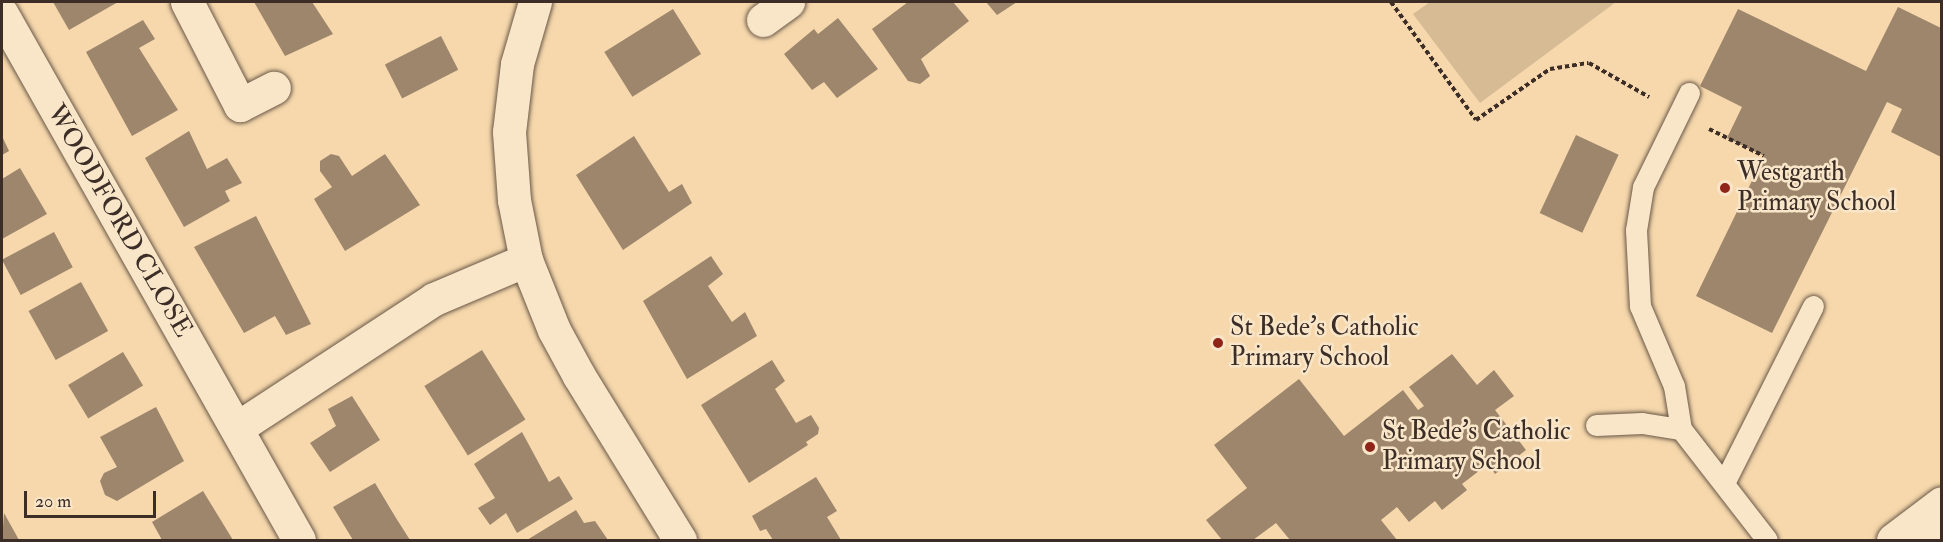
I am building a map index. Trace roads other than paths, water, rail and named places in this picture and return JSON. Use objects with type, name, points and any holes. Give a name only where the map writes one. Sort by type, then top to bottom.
[{"type":"street","points":[[188,2],[240,105],[274,88]]},
{"type":"street","points":[[535,2],[517,64],[509,132],[514,200],[526,260],[554,330],[579,376],[680,540]]},
{"type":"street","name":"WOODFORD CLOSE","points":[[2,14],[299,540]]},
{"type":"street","points":[[237,428],[434,299],[526,260]]},
{"type":"street","points":[[1914,535],[1941,503]]},
{"type":"lane","points":[[1689,93],[1643,187],[1636,230],[1635,264],[1640,306],[1674,386],[1681,429],[1767,540]]},
{"type":"lane","points":[[1724,483],[1813,306]]},
{"type":"lane","points":[[1596,425],[1642,423],[1681,429]]},
{"type":"place","name":"Westgarth Primary School","points":[[1725,188]]},
{"type":"place","name":"St Bede's Catholic Primary School","points":[[1218,343]]},
{"type":"place","name":"St Bede’s Catholic Primary School","points":[[1370,447]]}]
